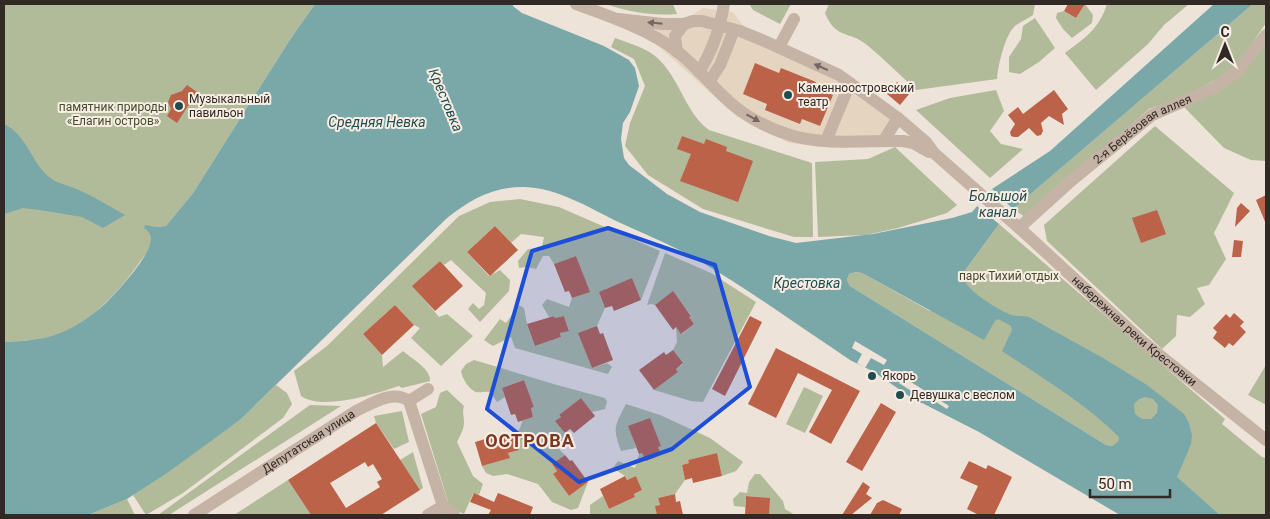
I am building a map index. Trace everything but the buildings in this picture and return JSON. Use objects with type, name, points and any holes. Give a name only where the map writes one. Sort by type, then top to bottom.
[{"type":"street","points":[[576,4],[618,19],[677,52],[733,104],[747,115],[766,125],[808,140],[884,140],[913,143],[934,154]]},
{"type":"street","points":[[699,72],[716,41],[724,4]]},
{"type":"street","points":[[779,47],[794,18]]},
{"type":"street","points":[[618,19],[663,24],[684,24],[702,21],[720,25],[779,47],[840,75],[898,118],[926,142],[934,154]]},
{"type":"street","points":[[677,52],[675,36],[684,24]]},
{"type":"street","points":[[709,82],[720,65],[734,30]]},
{"type":"street","name":"2-я Берёзовая аллея","points":[[1019,228],[1072,180],[1152,115],[1214,88],[1237,72],[1266,35]]},
{"type":"street","points":[[826,141],[850,83]]},
{"type":"street","points":[[884,140],[898,118]]},
{"type":"street","name":"набережная реки Крестовки","points":[[934,154],[1019,228],[1143,342],[1266,440]]},
{"type":"street","points":[[428,389],[409,401],[443,506],[454,515]]},
{"type":"street","name":"Депутатская улица","points":[[194,515],[356,411],[380,400],[395,396],[402,396],[409,401]]},
{"type":"street","points":[[428,515],[443,506]]},
{"type":"highlighted area","points":[[608,228],[715,265],[750,387],[672,449],[579,482],[487,409],[532,251]]},
{"type":"green space","name":"памятник природы «Елагин остров»","points":[[4,4],[315,4],[291,38],[193,193],[166,226],[145,226],[151,238],[149,248],[145,256],[115,293],[86,319],[64,332],[27,341],[4,342]]},
{"type":"green space","points":[[605,4],[673,4],[677,14],[641,13]]},
{"type":"green space","points":[[749,4],[791,4],[780,24],[753,10]]},
{"type":"green space","points":[[829,4],[1035,4],[1033,15],[1011,30],[1000,58],[997,79],[916,90],[867,45],[838,31],[829,22],[825,13]]},
{"type":"green space","points":[[1085,4],[1093,15],[1092,23],[1072,38],[1056,18],[1057,13],[1064,11],[1076,18]]},
{"type":"green space","points":[[1107,4],[1189,4],[1164,25],[1148,44],[1096,90],[1065,53],[1095,27],[1104,13]]},
{"type":"green space","points":[[1253,4],[1266,4],[1266,23],[1234,70],[1182,98],[1149,109],[1025,217],[1013,209]]},
{"type":"green space","points":[[1035,18],[1055,48],[1039,62],[1020,74],[1009,72],[1009,57],[1021,39],[1023,26]]},
{"type":"green space","points":[[615,38],[651,53],[660,61],[675,81],[693,113],[709,130],[812,163],[813,237],[794,237],[703,209],[648,175],[625,146],[630,123],[645,86],[634,59],[611,47]]},
{"type":"green space","points":[[1266,43],[1266,161],[1251,160],[1224,148],[1184,107]]},
{"type":"green space","points":[[996,90],[1004,111],[990,131],[1001,144],[1023,149],[990,178],[916,110],[950,98]]},
{"type":"green space","points":[[1155,126],[1234,193],[1214,233],[1226,259],[1209,285],[1197,288],[1205,304],[1190,317],[1177,315],[1176,336],[1162,349],[1047,241],[1044,225]]},
{"type":"green space","points":[[895,147],[957,205],[947,213],[898,228],[866,235],[818,237],[815,162],[868,159]]},
{"type":"green space","points":[[520,199],[559,207],[660,251],[641,300],[632,279],[606,289],[606,292],[600,295],[605,308],[597,326],[582,342],[592,368],[607,363],[612,367],[608,374],[515,348],[511,337],[493,346],[484,340],[500,319],[506,323],[519,305],[524,308],[527,324],[535,346],[561,337],[560,333],[569,330],[564,316],[549,317],[542,305],[547,299],[569,307],[572,298],[587,292],[586,283],[576,256],[554,264],[549,256],[543,256],[536,269],[519,268],[518,261],[528,249],[541,251],[544,237],[521,234],[511,243],[495,226],[467,252],[489,276],[500,270],[510,280],[509,291],[480,322],[468,309],[473,303],[479,309],[484,305],[486,293],[451,260],[444,265],[440,261],[413,286],[439,317],[447,314],[473,336],[441,366],[411,338],[420,328],[414,325],[395,305],[363,334],[382,355],[383,367],[403,351],[424,368],[430,381],[402,388],[399,386],[363,397],[335,402],[310,400],[301,396],[294,371],[327,346],[459,216],[490,202]]},
{"type":"green space","name":"парк Тихий отдых","points":[[999,224],[1225,419],[1222,424],[1262,457],[1266,458],[1266,515],[1220,515],[1176,477],[1116,444],[1112,446],[1106,445],[850,286],[847,280],[849,274],[862,273],[930,311],[964,275],[966,269]]},
{"type":"green space","points":[[665,253],[711,273],[756,302],[703,402],[691,401],[654,390],[678,372],[676,369],[683,364],[673,350],[677,342],[676,327],[682,334],[694,324],[689,317],[691,315],[673,292],[655,305],[647,305]]},
{"type":"green space","points":[[474,360],[605,398],[607,402],[605,409],[592,412],[581,398],[559,415],[561,417],[556,421],[565,433],[564,443],[559,443],[558,448],[565,455],[552,464],[557,471],[553,474],[569,496],[588,482],[578,508],[571,510],[552,502],[538,484],[507,474],[493,476],[486,473],[482,466],[509,458],[508,453],[518,450],[514,434],[519,430],[523,420],[533,417],[531,408],[534,407],[524,380],[502,388],[505,397],[497,402],[490,392],[476,392],[471,389],[464,380],[461,371],[466,364]]},
{"type":"green space","points":[[1266,365],[1266,405],[1248,395]]},
{"type":"green space","points":[[276,385],[287,393],[292,404],[283,418],[183,493],[146,515],[133,495],[240,420]]},
{"type":"green space","points":[[804,387],[823,396],[805,433],[786,424]]},
{"type":"green space","points":[[447,390],[464,406],[463,428],[457,442],[473,476],[483,484],[479,495],[473,494],[464,514],[450,508],[421,414],[436,407],[440,393]]},
{"type":"green space","points":[[626,404],[660,415],[710,438],[743,462],[736,471],[722,476],[717,453],[688,460],[689,463],[682,465],[685,480],[675,494],[658,498],[660,505],[656,506],[657,515],[590,515],[590,505],[603,496],[609,509],[635,497],[634,494],[642,490],[636,476],[627,480],[625,476],[613,468],[618,461],[635,468],[639,454],[642,453],[646,460],[661,455],[629,426],[636,448],[621,451],[616,437],[616,427]]},
{"type":"green space","points":[[310,405],[341,406],[169,515],[158,515]]},
{"type":"green space","points":[[402,411],[409,442],[394,449],[376,423],[374,416]]},
{"type":"green space","points":[[413,452],[423,488],[420,490],[400,460]]},
{"type":"green space","points":[[755,474],[760,474],[783,501],[785,509],[795,515],[769,515],[769,498],[746,496],[745,507],[734,506],[733,499],[740,492],[747,493],[749,482]]},
{"type":"green space","points":[[288,480],[311,515],[234,515]]},
{"type":"green space","points":[[127,499],[135,515],[88,515]]},
{"type":"shaded area","points":[[703,8],[733,12],[751,32],[842,71],[903,119],[881,146],[833,148],[789,143],[736,116],[656,44],[642,19],[677,20],[692,15]]},
{"type":"water","name":"Средняя Невка","points":[[315,4],[512,4],[522,13],[604,46],[629,60],[635,68],[639,86],[630,112],[623,123],[621,139],[624,158],[629,165],[667,194],[700,212],[769,236],[796,243],[873,234],[952,218],[972,212],[992,189],[1050,151],[1214,4],[1253,4],[1013,209],[999,224],[966,269],[964,276],[965,281],[972,290],[992,305],[1011,315],[1029,317],[1103,358],[1147,385],[1184,414],[1192,435],[1191,444],[1177,477],[1220,515],[1120,515],[979,432],[919,403],[874,372],[850,360],[742,287],[694,258],[572,199],[537,188],[514,187],[492,192],[473,200],[446,219],[240,420],[167,473],[127,499],[88,515],[4,515],[4,342],[42,338],[65,331],[92,315],[111,298],[131,275],[148,250],[151,237],[144,228],[145,225],[166,226],[193,193],[291,38]],"holes":[[[862,273],[984,340],[998,319],[1011,326],[1012,330],[1002,351],[1063,391],[1092,413],[1119,437],[1118,442],[1112,446],[1106,445],[850,286],[847,280],[849,274]],[[1145,397],[1153,399],[1158,405],[1157,413],[1151,419],[1142,419],[1135,414],[1134,404],[1139,399]]]},
{"type":"water","points":[[4,124],[12,129],[24,142],[49,177],[87,194],[125,215],[103,228],[82,217],[40,210],[23,208],[4,214]]},
{"type":"pier","points":[[992,189],[1013,209],[999,224],[977,206]]},
{"type":"pier","points":[[855,341],[887,360],[884,365],[871,358],[865,368],[857,363],[862,354],[852,348]]},
{"type":"pier","points":[[903,377],[949,406],[947,409],[927,396],[925,399],[922,398],[919,403],[913,400],[916,394],[899,383]]},
{"type":"place","name":"Каменноостровский театр","points":[[788,95]]},
{"type":"place","name":"Музыкальный павильон","points":[[179,106]]},
{"type":"place","name":"Якорь","points":[[872,376]]},
{"type":"place","name":"Девушка с веслом","points":[[900,395]]},
{"type":"district","name":"ОСТРОВА","points":[[530,441]]},
{"type":"water label","name":"Крестовка","points":[[446,100]]},
{"type":"water label","name":"Большой канал","points":[[998,204]]},
{"type":"water label","name":"Крестовка","points":[[807,283]]}]
